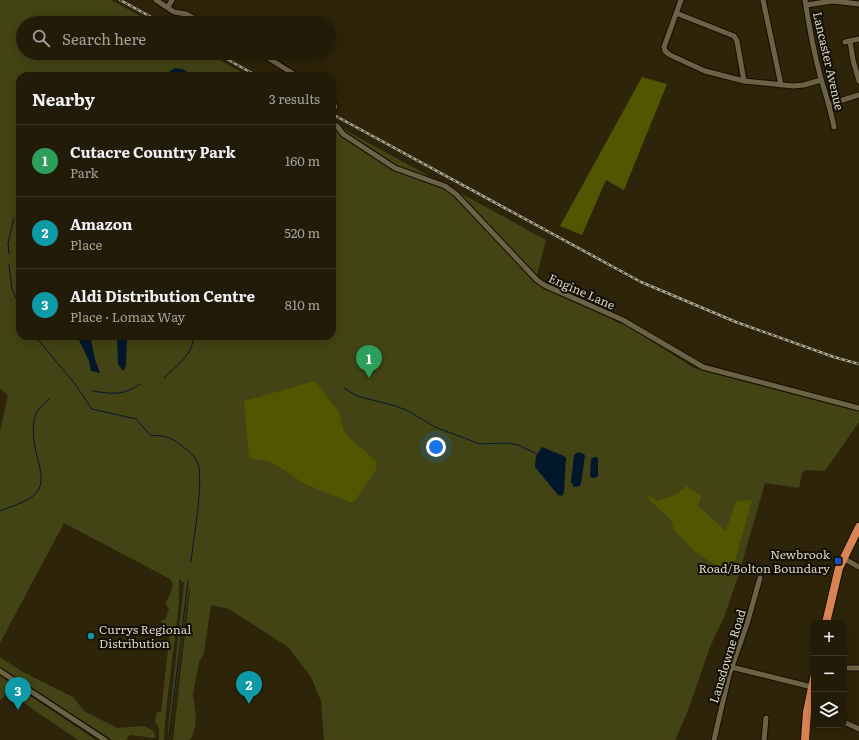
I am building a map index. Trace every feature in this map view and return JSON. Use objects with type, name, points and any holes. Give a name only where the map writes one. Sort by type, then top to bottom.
[{"type":"highway","points":[[827,620],[836,578],[843,558],[859,527]]},
{"type":"highway","points":[[805,740],[811,713]]},
{"type":"street","points":[[156,0],[174,12],[190,16]]},
{"type":"street","points":[[168,7],[172,0]]},
{"type":"street","points":[[681,0],[664,46],[665,51],[670,55],[705,71],[744,81],[793,86],[804,85],[821,80]]},
{"type":"street","points":[[763,0],[781,85]]},
{"type":"street","points":[[806,2],[844,1],[859,4]]},
{"type":"street","name":"Lancaster Avenue","points":[[806,2],[813,46],[821,80],[830,104],[834,127]]},
{"type":"street","points":[[676,13],[734,36],[737,42],[744,81]]},
{"type":"street","points":[[859,38],[847,42],[859,81]]},
{"type":"street","points":[[271,60],[291,72]]},
{"type":"street","points":[[830,104],[859,95]]},
{"type":"street","name":"Engine Lane","points":[[337,126],[343,134],[395,168],[445,186],[456,194],[537,280],[544,285],[623,320],[703,367],[859,408]]},
{"type":"street","points":[[843,558],[859,567]]},
{"type":"street","name":"Lansdowne Road","points":[[714,740],[731,667],[747,624],[760,578]]},
{"type":"street","points":[[731,667],[811,687]]},
{"type":"street","points":[[847,668],[859,668]]},
{"type":"street","points":[[0,671],[105,740]]},
{"type":"street","points":[[764,740],[766,718]]},
{"type":"street","points":[[847,724],[859,730]]},
{"type":"shaded area","points":[[0,0],[111,0],[140,16],[16,16],[16,60],[220,60],[242,72],[16,72],[16,340],[336,340],[336,125],[546,240],[535,283],[541,287],[629,327],[694,368],[859,409],[859,422],[825,471],[806,470],[802,473],[799,488],[765,483],[738,577],[724,617],[710,647],[687,713],[675,740],[324,740],[321,701],[311,677],[288,647],[229,609],[211,605],[204,653],[199,662],[193,695],[196,716],[195,727],[192,737],[189,740],[173,740],[190,589],[189,587],[169,740],[168,731],[184,583],[179,579],[179,603],[164,740],[159,740],[159,729],[155,721],[157,712],[161,712],[170,631],[168,627],[161,622],[162,620],[165,620],[169,609],[165,604],[172,589],[172,582],[170,579],[64,523],[0,643],[0,431],[8,395],[0,389]]},
{"type":"shaded area","points":[[642,77],[667,84],[624,190],[606,180],[582,235],[560,226]]},
{"type":"shaded area","points":[[315,381],[339,412],[343,429],[351,439],[376,461],[377,466],[375,471],[354,502],[350,502],[305,484],[268,461],[249,458],[244,401]]},
{"type":"shaded area","points":[[687,486],[701,496],[698,506],[726,531],[736,501],[752,500],[732,571],[725,571],[694,551],[675,531],[670,519],[646,497],[651,496],[657,501],[675,495]]},
{"type":"shaded area","points":[[0,657],[21,671],[73,697],[84,711],[117,728],[144,726],[152,730],[155,734],[155,738],[130,735],[126,740],[112,740],[0,667]]},
{"type":"shaded area","points":[[0,676],[96,740],[78,740],[8,692],[0,701]]},
{"type":"water","points":[[175,68],[188,72],[169,72]]},
{"type":"water","points":[[79,340],[91,340],[100,373],[91,371],[89,361]]},
{"type":"water","points":[[117,340],[127,340],[126,366],[123,371],[118,364]]},
{"type":"water","points":[[542,447],[566,458],[564,493],[562,496],[558,495],[535,467],[536,456]]},
{"type":"water","points":[[578,452],[584,454],[585,456],[580,486],[574,487],[571,482],[574,455]]},
{"type":"water","points":[[597,457],[598,459],[598,475],[597,477],[592,478],[590,476],[591,459]]},
{"type":"waterway","points":[[9,254],[8,243],[14,218]]},
{"type":"waterway","points":[[9,265],[12,289],[16,298]]},
{"type":"waterway","points":[[38,340],[75,384],[92,409],[136,419],[151,436],[163,436],[179,443],[196,459],[200,481],[198,510],[191,562]]},
{"type":"waterway","points":[[164,378],[187,355],[193,340]]},
{"type":"waterway","points":[[93,391],[117,393],[128,391],[140,384]]},
{"type":"waterway","points":[[344,388],[357,396],[396,406],[408,411],[435,427],[480,444],[508,443],[518,445],[537,454]]},
{"type":"waterway","points":[[0,511],[30,498],[38,491],[41,473],[34,443],[33,426],[40,407],[50,398]]},
{"type":"waterway","points":[[169,736],[188,581]]},
{"type":"railway","points":[[120,0],[149,16]]},
{"type":"railway","points":[[228,60],[250,72]]},
{"type":"railway","points":[[336,116],[641,282],[736,322],[834,357],[859,364]]},
{"type":"place","name":"Cutacre Country Park","points":[[369,378]]},
{"type":"place","name":"Newbrook Road/Bolton Boundary","points":[[838,561]]},
{"type":"place","name":"Currys Regional Distribution","points":[[91,636]]},
{"type":"place","name":"Amazon","points":[[249,704]]},
{"type":"place","name":"Aldi Distribution Centre","points":[[18,710]]}]
